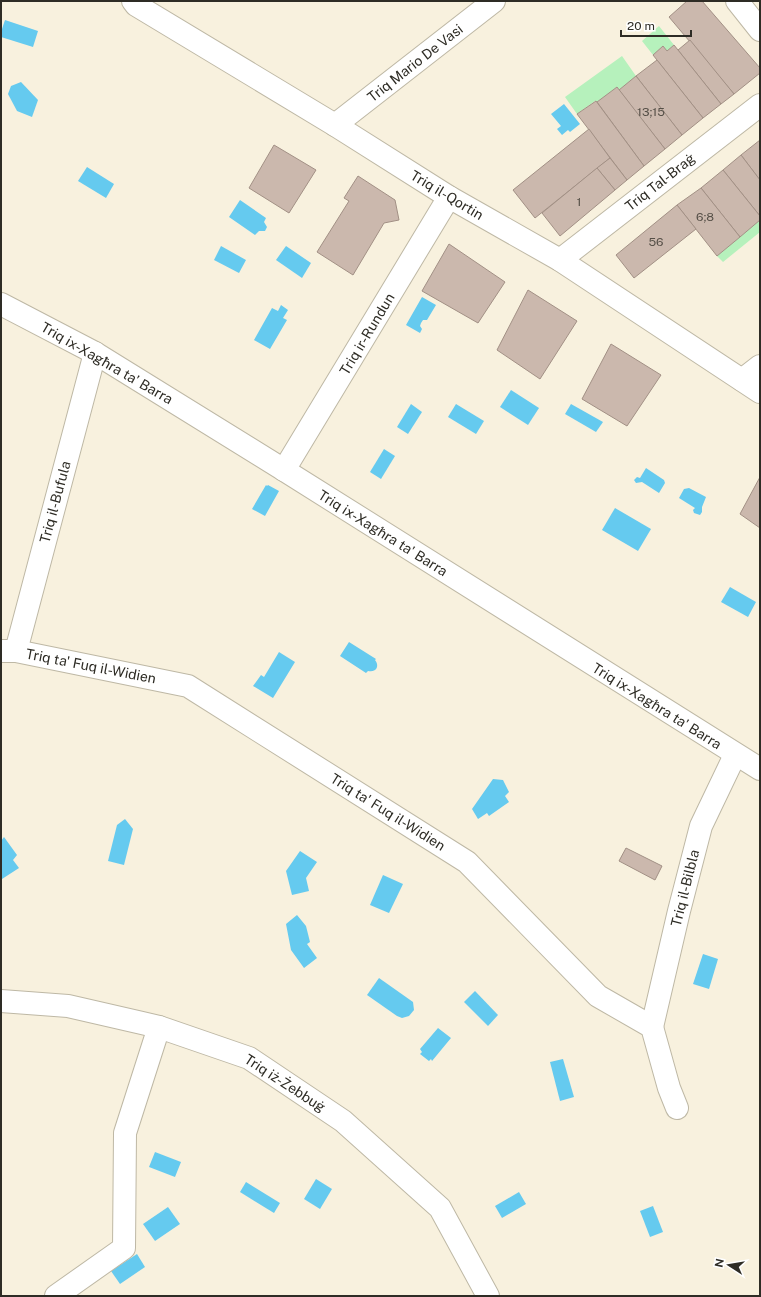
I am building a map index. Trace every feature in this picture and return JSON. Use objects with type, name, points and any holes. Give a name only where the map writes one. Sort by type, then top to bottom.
[{"type":"street","name":"Triq il-Qortin","points":[[133,1],[449,197],[560,260],[751,386]]},
{"type":"street","name":"Triq Mario De Vasi","points":[[335,126],[494,1]]},
{"type":"street","points":[[737,1],[760,30]]},
{"type":"street","name":"Triq Tal-Braġ","points":[[560,260],[760,105]]},
{"type":"street","name":"Triq ir-Rundun","points":[[284,470],[449,197]]},
{"type":"street","name":"Triq ix-Xagħra ta' Barra","points":[[1,304],[95,353],[284,470],[760,770]]},
{"type":"street","name":"Triq il-Bufula","points":[[8,651],[95,353]]},
{"type":"street","points":[[751,386],[760,366]]},
{"type":"street","name":"Triq ta' Fuq il-Widien","points":[[8,651],[188,686],[467,862],[598,996],[652,1027]]},
{"type":"street","name":"Triq il-Bilbla","points":[[652,1027],[679,911],[701,826],[735,755]]},
{"type":"street","name":"Triq iż-Żebbuġ","points":[[1,1001],[68,1006],[159,1027],[249,1058],[343,1121],[440,1208],[488,1296]]},
{"type":"street","points":[[56,1296],[124,1248],[125,1133],[159,1027]]},
{"type":"street","points":[[652,1027],[668,1088],[677,1108]]},
{"type":"green space","points":[[659,26],[674,45],[667,51],[663,46],[653,55],[642,41]]},
{"type":"green space","points":[[622,56],[636,76],[619,90],[617,87],[597,102],[595,101],[577,114],[565,97]]},
{"type":"green space","points":[[760,220],[760,232],[723,262],[717,256]]},
{"type":"water","points":[[5,20],[38,31],[33,47],[1,37]]},
{"type":"water","points":[[21,82],[38,100],[32,117],[17,111],[8,94],[11,86]]},
{"type":"water","points":[[564,104],[580,124],[570,132],[568,130],[562,135],[557,129],[561,126],[551,114]]},
{"type":"water","points":[[87,167],[114,184],[106,198],[78,181]]},
{"type":"water","points":[[240,200],[266,218],[264,222],[267,227],[265,231],[259,231],[255,235],[229,217]]},
{"type":"water","points":[[221,246],[246,260],[239,273],[214,260]]},
{"type":"water","points":[[286,246],[311,263],[302,278],[276,260]]},
{"type":"water","points":[[422,297],[436,305],[427,320],[423,320],[421,323],[420,326],[422,329],[420,333],[406,325]]},
{"type":"water","points":[[281,305],[288,310],[283,318],[287,320],[270,349],[254,340],[272,308],[278,311]]},
{"type":"water","points":[[511,390],[539,408],[528,425],[500,407]]},
{"type":"water","points":[[411,404],[422,412],[408,434],[397,427]]},
{"type":"water","points":[[456,404],[484,421],[476,434],[448,417]]},
{"type":"water","points":[[571,404],[603,422],[596,432],[565,414]]},
{"type":"water","points":[[384,449],[395,456],[381,479],[370,472]]},
{"type":"water","points":[[646,468],[664,480],[665,483],[659,493],[642,482],[636,483],[634,480],[637,477],[640,478]]},
{"type":"water","points":[[266,485],[279,491],[265,516],[252,509]]},
{"type":"water","points":[[689,488],[706,497],[700,515],[694,513],[693,510],[695,508],[679,498],[684,489]]},
{"type":"water","points":[[615,508],[651,529],[638,551],[602,530]]},
{"type":"water","points":[[730,587],[756,602],[748,617],[721,602]]},
{"type":"water","points":[[349,642],[376,659],[377,667],[375,670],[368,671],[366,673],[340,656]]},
{"type":"water","points":[[279,652],[295,662],[273,698],[253,686],[261,675],[264,677]]},
{"type":"water","points":[[493,779],[503,780],[509,792],[505,796],[509,802],[489,816],[487,813],[478,819],[472,809]]},
{"type":"water","points":[[125,819],[133,829],[124,865],[108,861],[117,825]]},
{"type":"water","points":[[4,837],[17,855],[13,860],[19,868],[2,879],[1,841]]},
{"type":"water","points":[[300,851],[317,862],[306,878],[309,891],[292,895],[286,871]]},
{"type":"water","points":[[383,875],[403,884],[389,913],[370,905]]},
{"type":"water","points":[[297,915],[306,926],[310,942],[307,944],[317,958],[304,968],[291,950],[286,924]]},
{"type":"water","points":[[703,954],[718,959],[709,989],[693,984]]},
{"type":"water","points":[[379,978],[413,1002],[414,1010],[409,1016],[402,1018],[397,1016],[367,995]]},
{"type":"water","points":[[475,991],[498,1015],[488,1026],[464,1002]]},
{"type":"water","points":[[438,1028],[451,1038],[432,1061],[431,1059],[429,1061],[420,1054],[422,1052],[420,1049]]},
{"type":"water","points":[[563,1059],[574,1097],[560,1101],[550,1062]]},
{"type":"water","points":[[155,1152],[181,1162],[175,1177],[149,1167]]},
{"type":"water","points":[[316,1179],[332,1189],[320,1209],[304,1199]]},
{"type":"water","points":[[246,1182],[280,1203],[274,1213],[240,1192]]},
{"type":"water","points":[[519,1192],[526,1204],[502,1218],[495,1206]]},
{"type":"water","points":[[653,1206],[663,1232],[650,1237],[640,1211]]},
{"type":"water","points":[[168,1207],[180,1224],[155,1241],[143,1224]]},
{"type":"water","points":[[137,1254],[145,1267],[120,1284],[111,1271]]},
{"type":"building","points":[[687,1],[702,1],[760,68],[760,73],[734,94],[669,17]]},
{"type":"building","points":[[690,40],[734,94],[721,104],[678,50]]},
{"type":"building","points":[[674,45],[721,104],[703,118],[653,55],[663,46],[667,51]]},
{"type":"building","points":[[657,60],[703,118],[682,135],[636,76]]},
{"type":"building","points":[[636,76],[682,135],[665,149],[619,90]]},
{"type":"building","points":[[617,87],[665,149],[644,166],[597,102]]},
{"type":"building","points":[[596,101],[644,166],[627,180],[577,114]]},
{"type":"building","points":[[589,129],[610,158],[535,218],[513,190]]},
{"type":"building","points":[[760,140],[760,180],[741,155]]},
{"type":"building","points":[[274,145],[316,170],[289,213],[249,188]]},
{"type":"building","points":[[741,155],[760,180],[760,216],[723,170]]},
{"type":"building","points":[[610,158],[627,180],[615,190],[597,168]]},
{"type":"building","points":[[597,168],[615,190],[560,236],[542,213]]},
{"type":"building","points":[[723,170],[760,216],[760,220],[740,237],[701,188]]},
{"type":"building","points":[[358,176],[395,200],[399,220],[384,223],[353,275],[317,252],[349,201],[344,198]]},
{"type":"building","points":[[701,188],[740,237],[717,256],[677,205]]},
{"type":"building","points":[[677,205],[696,229],[634,278],[616,255]]},
{"type":"building","points":[[449,244],[505,282],[478,323],[422,291]]},
{"type":"building","points":[[528,290],[577,321],[540,379],[497,350]]},
{"type":"building","points":[[611,344],[661,375],[627,426],[582,399]]},
{"type":"building","points":[[760,477],[760,528],[740,514]]},
{"type":"building","points":[[626,848],[662,866],[655,880],[619,861]]}]
